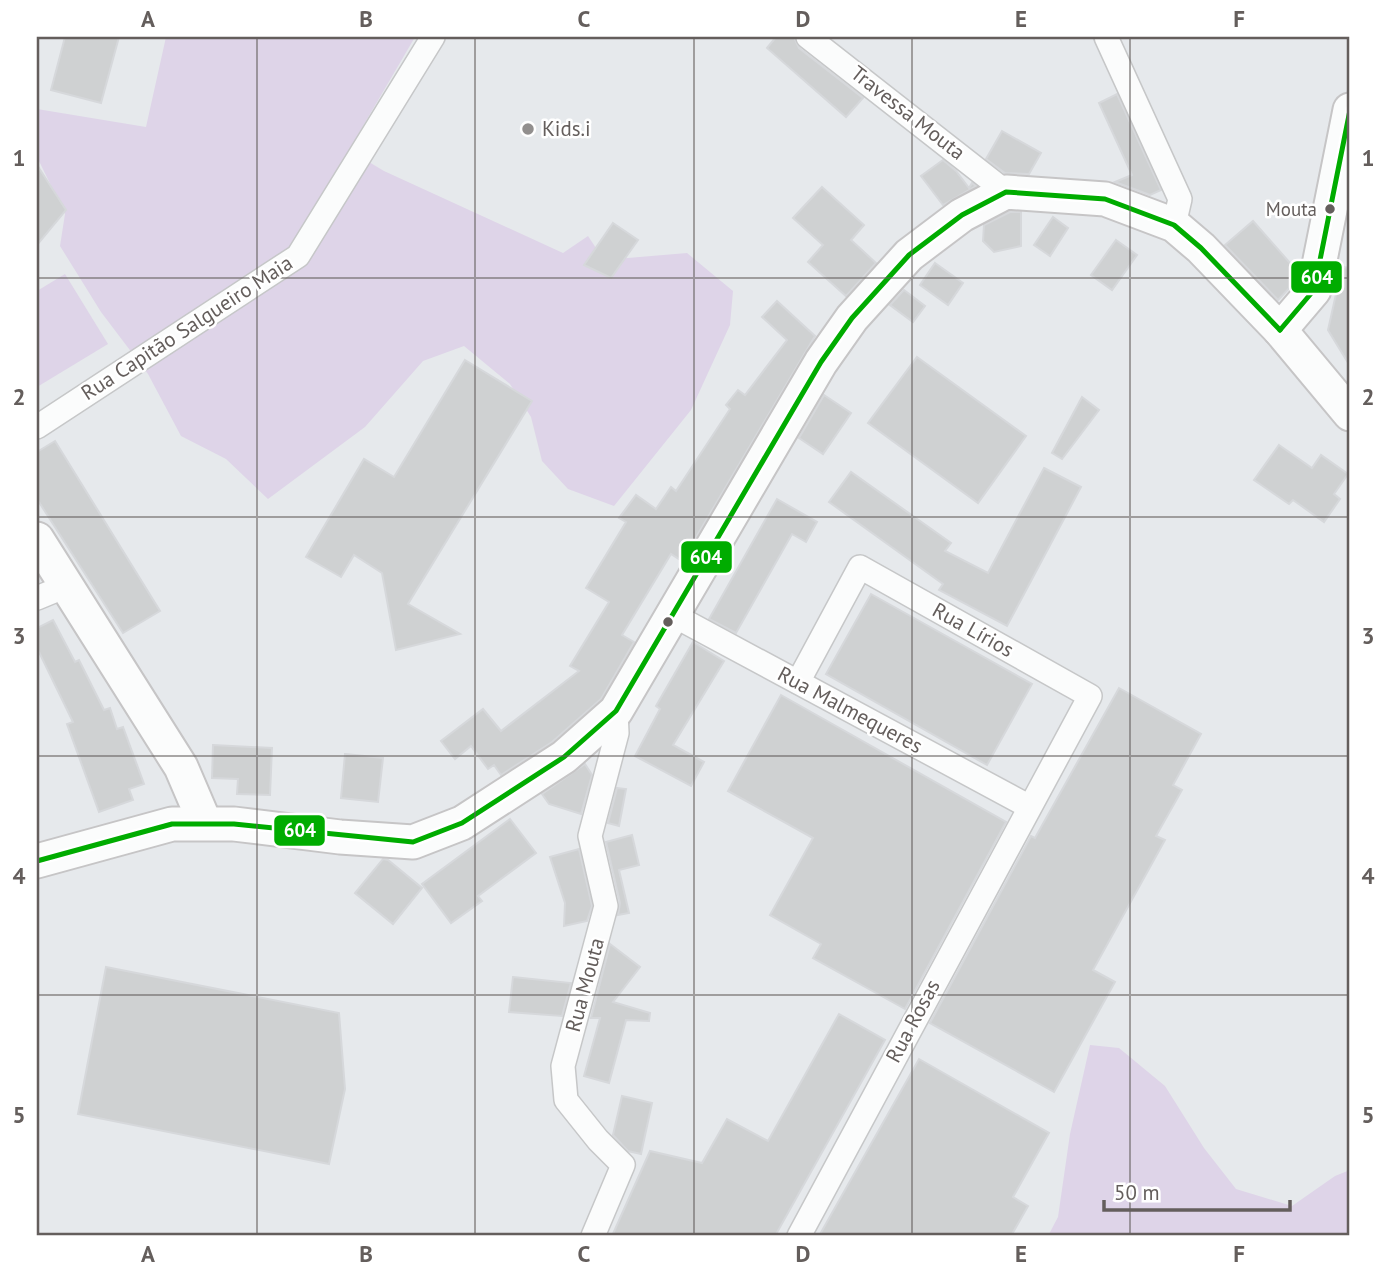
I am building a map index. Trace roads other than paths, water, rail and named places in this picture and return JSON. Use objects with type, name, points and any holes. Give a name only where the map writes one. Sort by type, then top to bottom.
[{"type":"street","name":"Rua Capitão Salgueiro Maia","points":[[37,427],[298,256],[433,37]]},
{"type":"street","name":"Travessa Mouta","points":[[808,37],[1006,192]]},
{"type":"street","points":[[1106,37],[1180,199],[1174,225]]},
{"type":"street","points":[[1280,330],[1314,290],[1350,110]]},
{"type":"street","points":[[37,861],[172,824],[205,823],[413,842],[462,823],[564,757],[616,711],[821,362],[852,318],[909,255],[962,215],[1006,192],[1105,199],[1174,225],[1201,248],[1280,330],[1350,414]]},
{"type":"street","points":[[37,539],[51,592],[181,767],[205,823]]},
{"type":"street","name":"Rua Lírios","points":[[798,682],[860,566],[1090,696],[1028,806]]},
{"type":"street","name":"Rua Malmequeres","points":[[673,615],[1028,806]]},
{"type":"street","name":"Rua Mouta","points":[[593,1236],[623,1165],[598,1140],[566,1100],[562,1066],[606,906],[590,836],[617,733],[616,711]]},
{"type":"street","name":"Rua Rosas","points":[[799,1236],[1028,806]]},
{"type":"place","name":"Kids.i","points":[[528,129]]},
{"type":"place","name":"Mouta","points":[[1330,209]]}]
